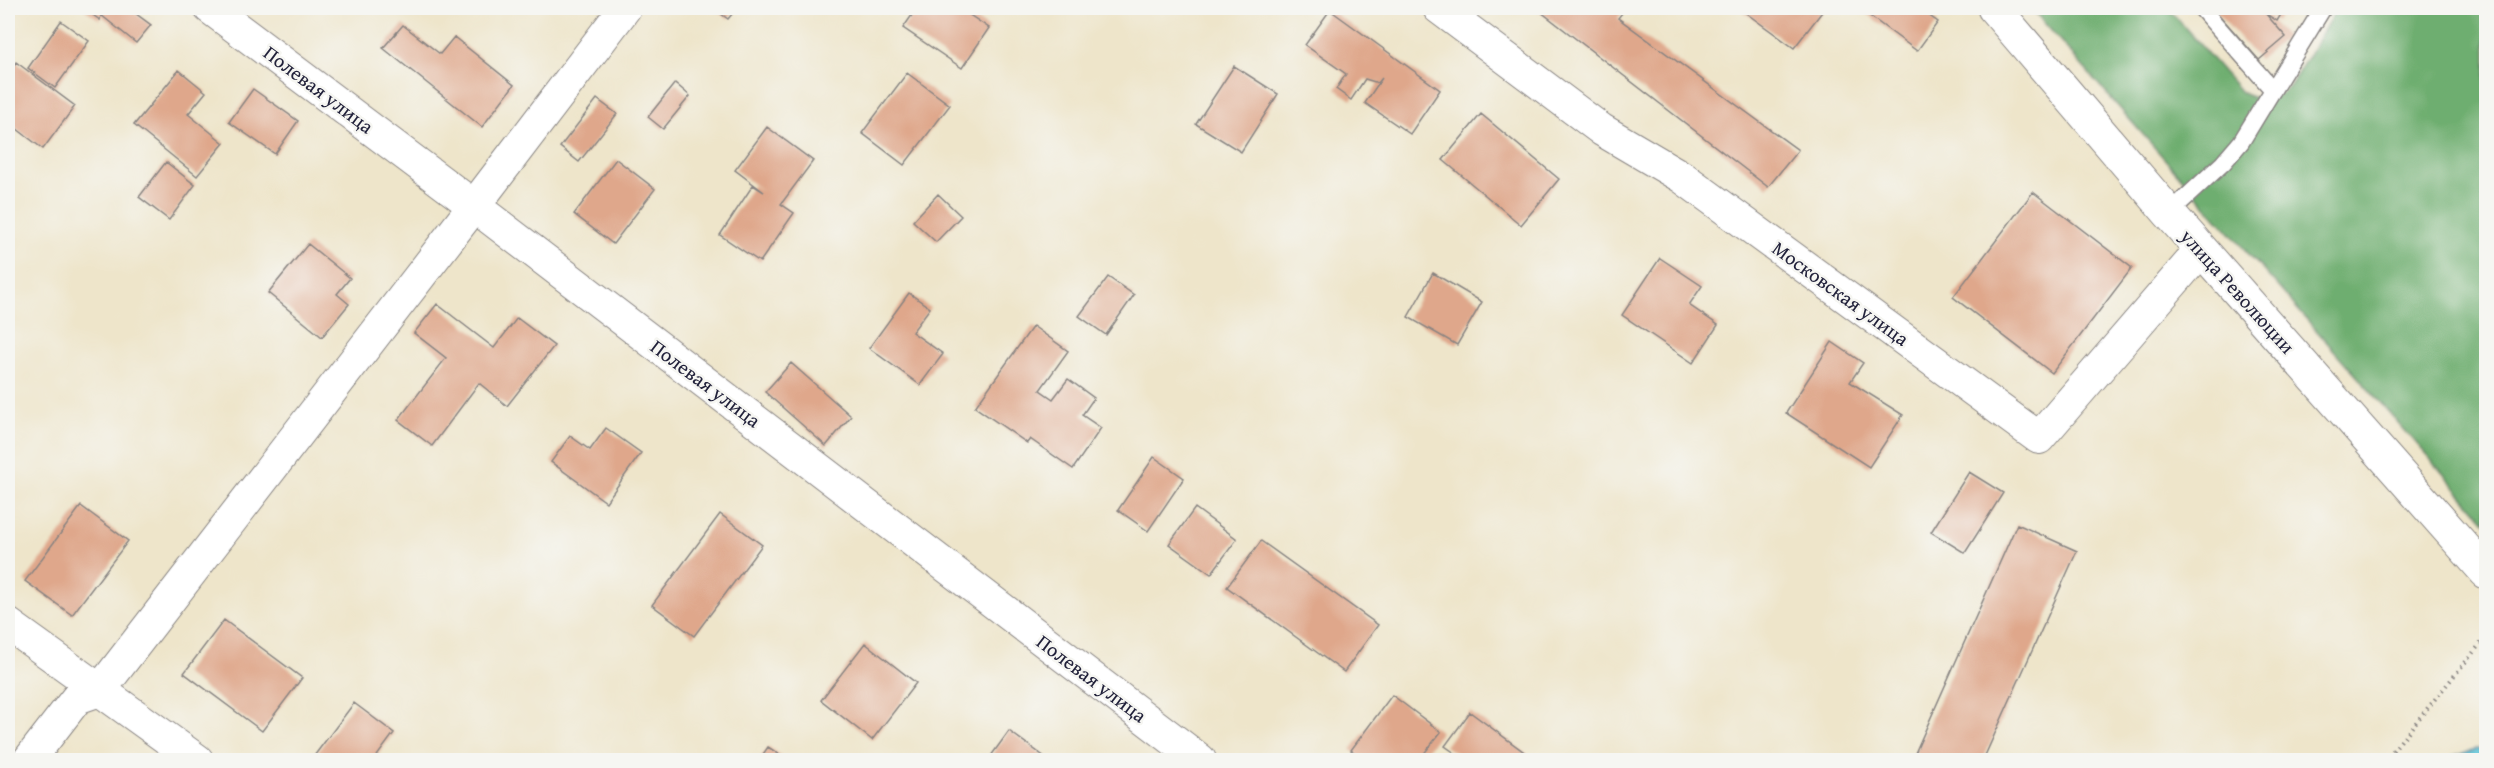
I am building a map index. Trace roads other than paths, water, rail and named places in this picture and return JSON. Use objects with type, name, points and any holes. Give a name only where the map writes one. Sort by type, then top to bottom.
[{"type":"street","name":"Полевая улица","points":[[210,8],[474,206],[1200,760]]},
{"type":"street","points":[[29,760],[77,698],[100,690],[625,8]]},
{"type":"street","name":"Московская улица","points":[[1440,8],[1602,130],[1682,177],[2039,438],[2201,250]]},
{"type":"street","name":"улица Революции","points":[[1994,8],[2201,250],[2487,572]]},
{"type":"street","points":[[8,624],[197,760]]},
{"type":"lane","points":[[2200,8],[2273,90]]},
{"type":"lane","points":[[2169,213],[2232,153],[2251,128],[2323,8]]},
{"type":"water","points":[[2477,749],[2486,751],[2486,760],[2446,760],[2456,755]]}]
